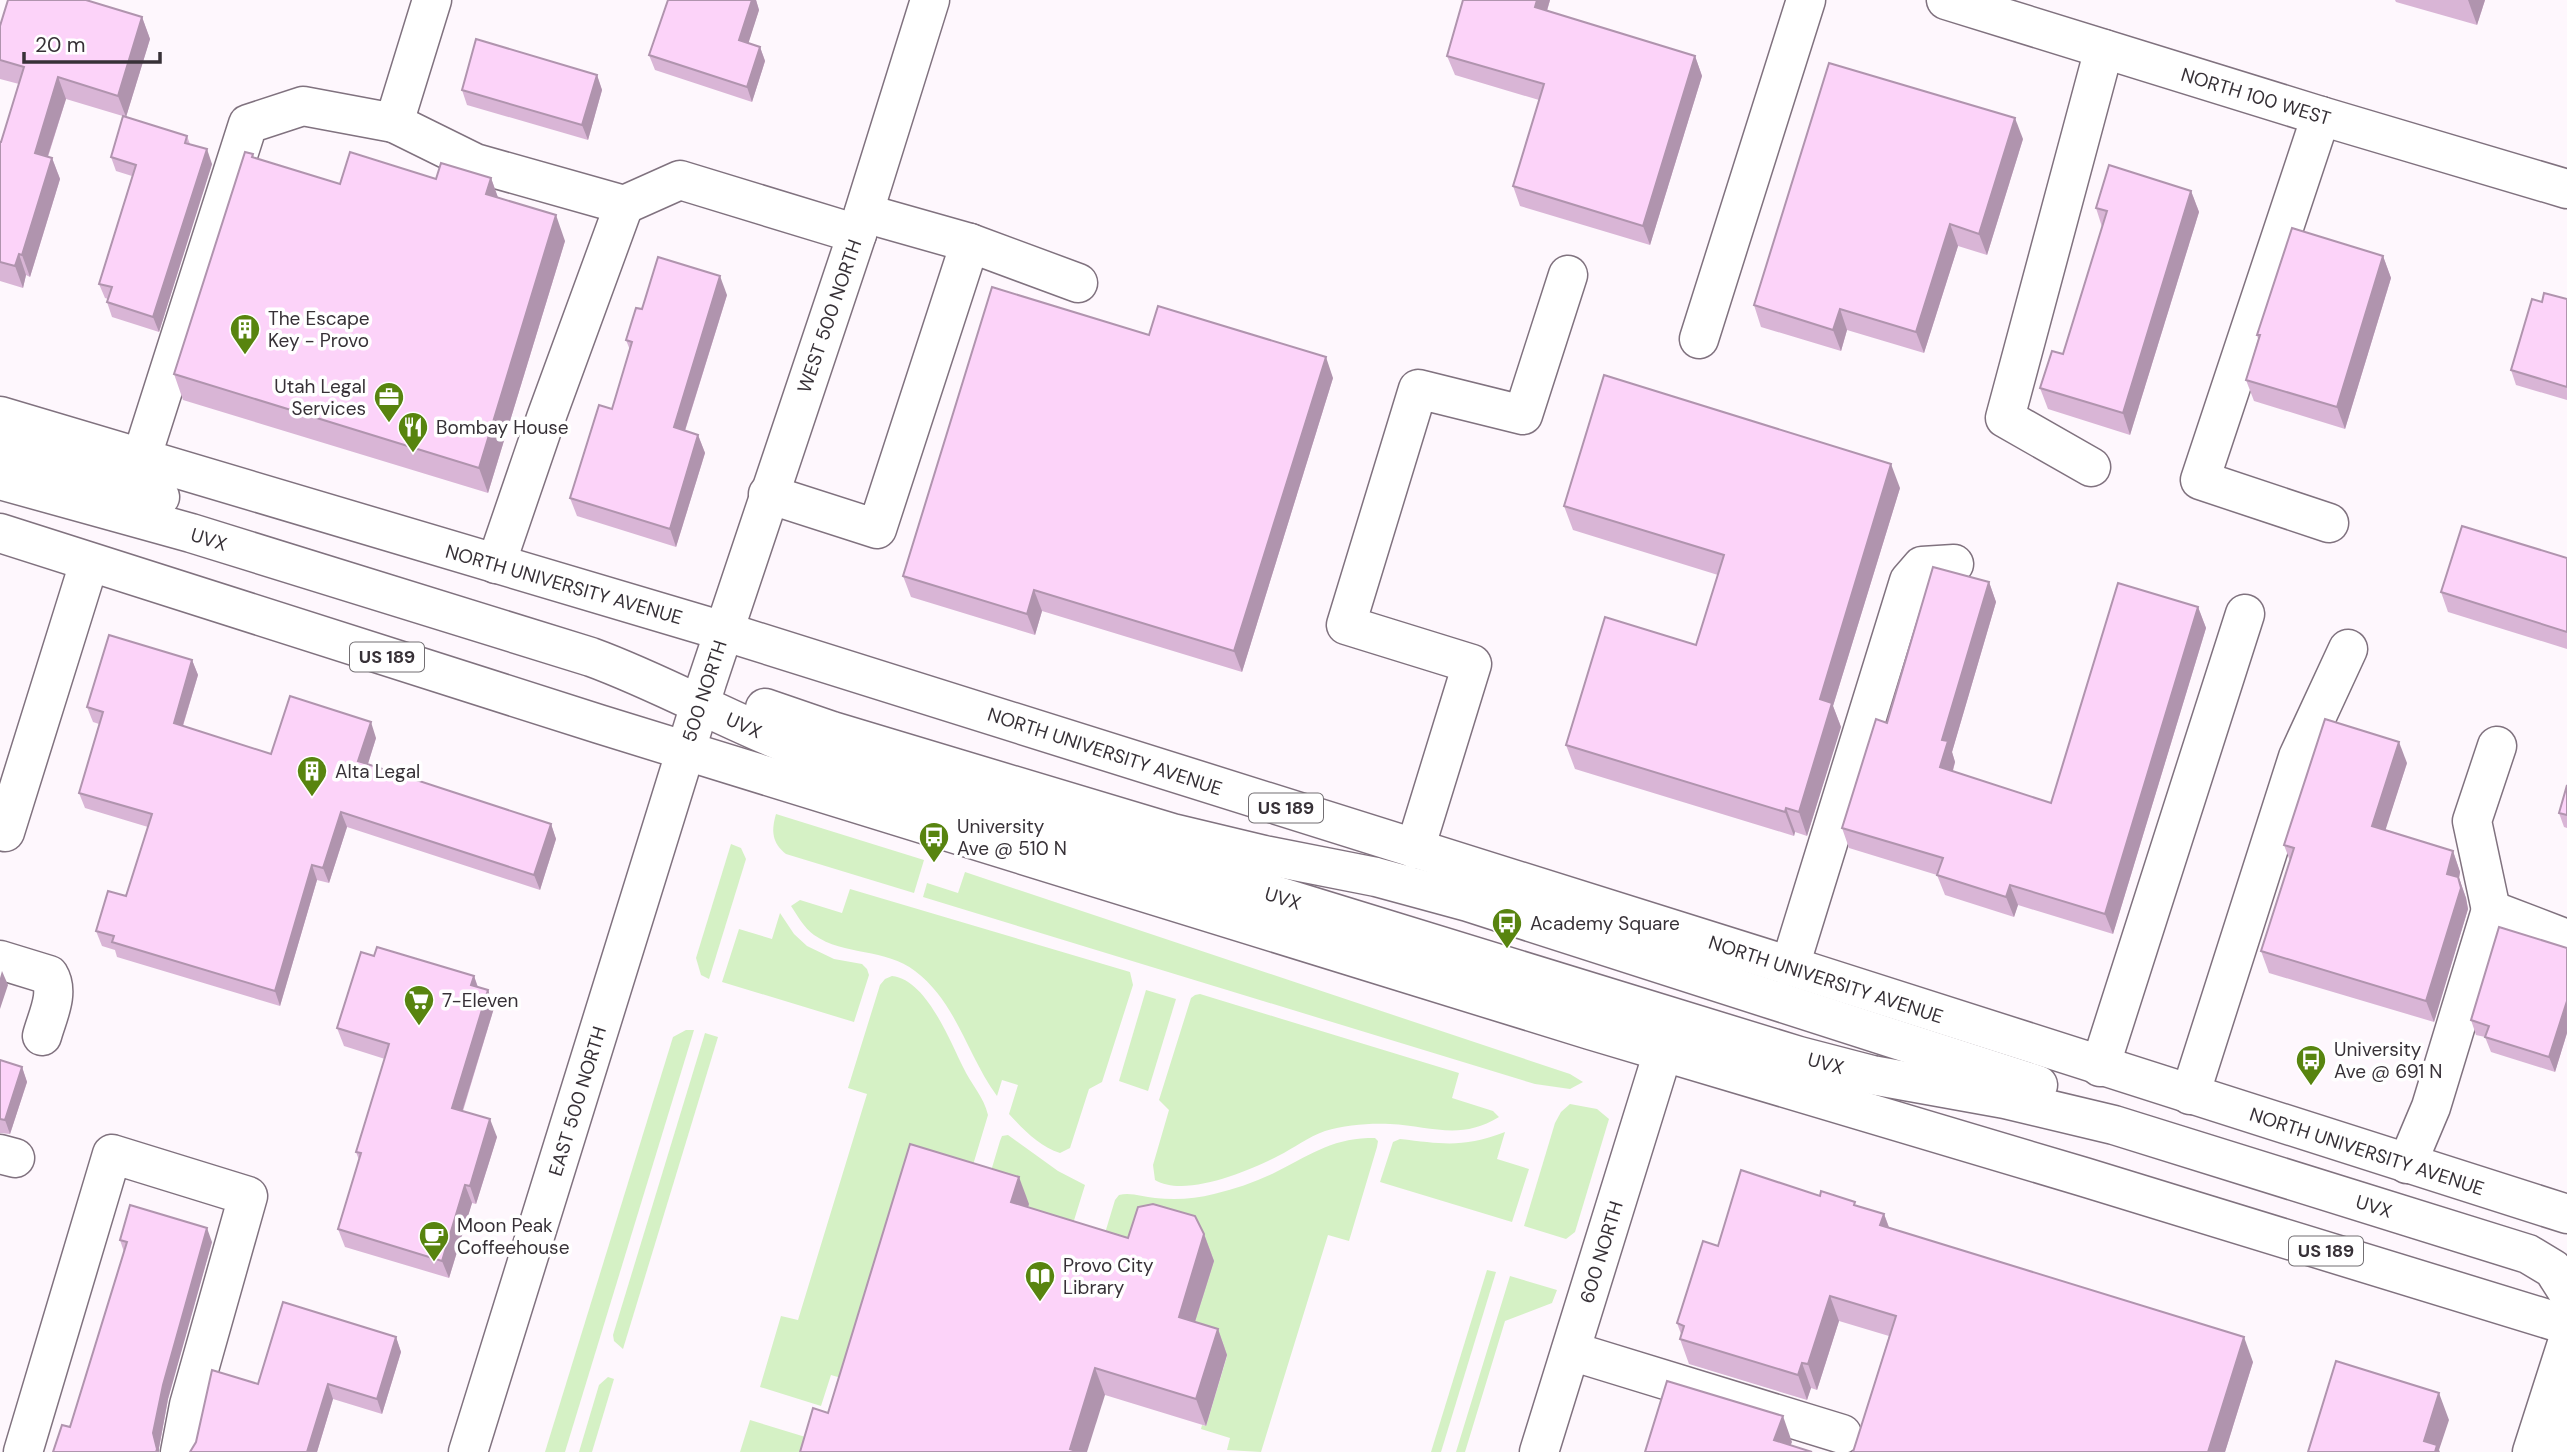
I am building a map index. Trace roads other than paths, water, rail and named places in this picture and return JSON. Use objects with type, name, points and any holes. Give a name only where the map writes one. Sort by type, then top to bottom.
[{"type":"main road","points":[[394,123],[432,0]]},
{"type":"main road","name":"WEST 500 NORTH","points":[[723,631],[860,223],[930,0]]},
{"type":"main road","points":[[1699,338],[1806,0]]},
{"type":"main road","name":"NORTH 100 WEST","points":[[1946,0],[2567,189]]},
{"type":"main road","points":[[2091,467],[2005,418],[2104,49]]},
{"type":"main road","points":[[142,456],[248,124],[303,106],[394,123],[475,163],[624,205],[680,180],[860,223],[970,243],[1078,283]]},
{"type":"main road","points":[[2321,116],[2200,480],[2329,523]]},
{"type":"main road","points":[[496,564],[624,205]]},
{"type":"main road","points":[[768,494],[877,529],[970,243]]},
{"type":"main road","points":[[1415,849],[1472,664],[1346,625],[1418,389],[1523,415],[1568,275]]},
{"type":"main road","name":"NORTH UNIVERSITY AVENUE","points":[[0,416],[142,456],[723,631],[1790,966],[2567,1214]]},
{"type":"main road","name":"UVX","points":[[0,452],[144,492],[564,621],[654,657],[703,694],[780,741],[832,760],[1836,1067],[2006,1099],[2113,1125],[2528,1254],[2553,1269],[2567,1291]]},
{"type":"main road","name":"UVX","points":[[0,480],[191,533],[703,694],[766,708],[832,731],[1172,833],[1264,855],[1376,877],[1468,902],[2134,1115],[2552,1244],[2567,1253]]},
{"type":"main road","name":"US 189","points":[[0,533],[685,750],[1663,1052],[2567,1325]]},
{"type":"main road","points":[[0,830],[5,832],[89,563]]},
{"type":"main road","points":[[1790,966],[1909,581],[1922,566],[1954,564]]},
{"type":"main road","points":[[2100,1067],[2245,614]]},
{"type":"main road","name":"500 NORTH","points":[[685,750],[723,631]]},
{"type":"main road","points":[[2190,1095],[2298,757],[2348,649]]},
{"type":"main road","points":[[2407,1164],[2431,1107],[2491,910],[2472,821],[2497,746]]},
{"type":"main road","name":"EAST 500 NORTH","points":[[468,1452],[685,750]]},
{"type":"main road","points":[[2491,910],[2567,939]]},
{"type":"main road","points":[[0,960],[49,975],[53,983],[53,996],[42,1036]]},
{"type":"main road","name":"600 NORTH","points":[[1539,1452],[1663,1052]]},
{"type":"main road","points":[[23,1452],[112,1154],[248,1196],[190,1405],[180,1452]]},
{"type":"main road","points":[[2532,1452],[2567,1343]]},
{"type":"main road","points":[[1571,1352],[1842,1434]]},
{"type":"main road","points":[[2558,1452],[2567,1424]]},
{"type":"place","name":"The Escape Key - Provo","points":[[245,356]]},
{"type":"place","name":"Utah Legal Services","points":[[389,424]]},
{"type":"place","name":"Bombay House","points":[[413,454]]},
{"type":"place","name":"Alta Legal","points":[[312,798]]},
{"type":"place","name":"University Ave @ 510 N","points":[[934,864]]},
{"type":"place","name":"Academy Square","points":[[1507,950]]},
{"type":"place","name":"7-Eleven","points":[[419,1027]]},
{"type":"place","name":"University Ave @ 691 N","points":[[2311,1087]]},
{"type":"place","name":"Moon Peak Coffeehouse","points":[[434,1263]]},
{"type":"place","name":"Provo City Library","points":[[1040,1303]]}]
